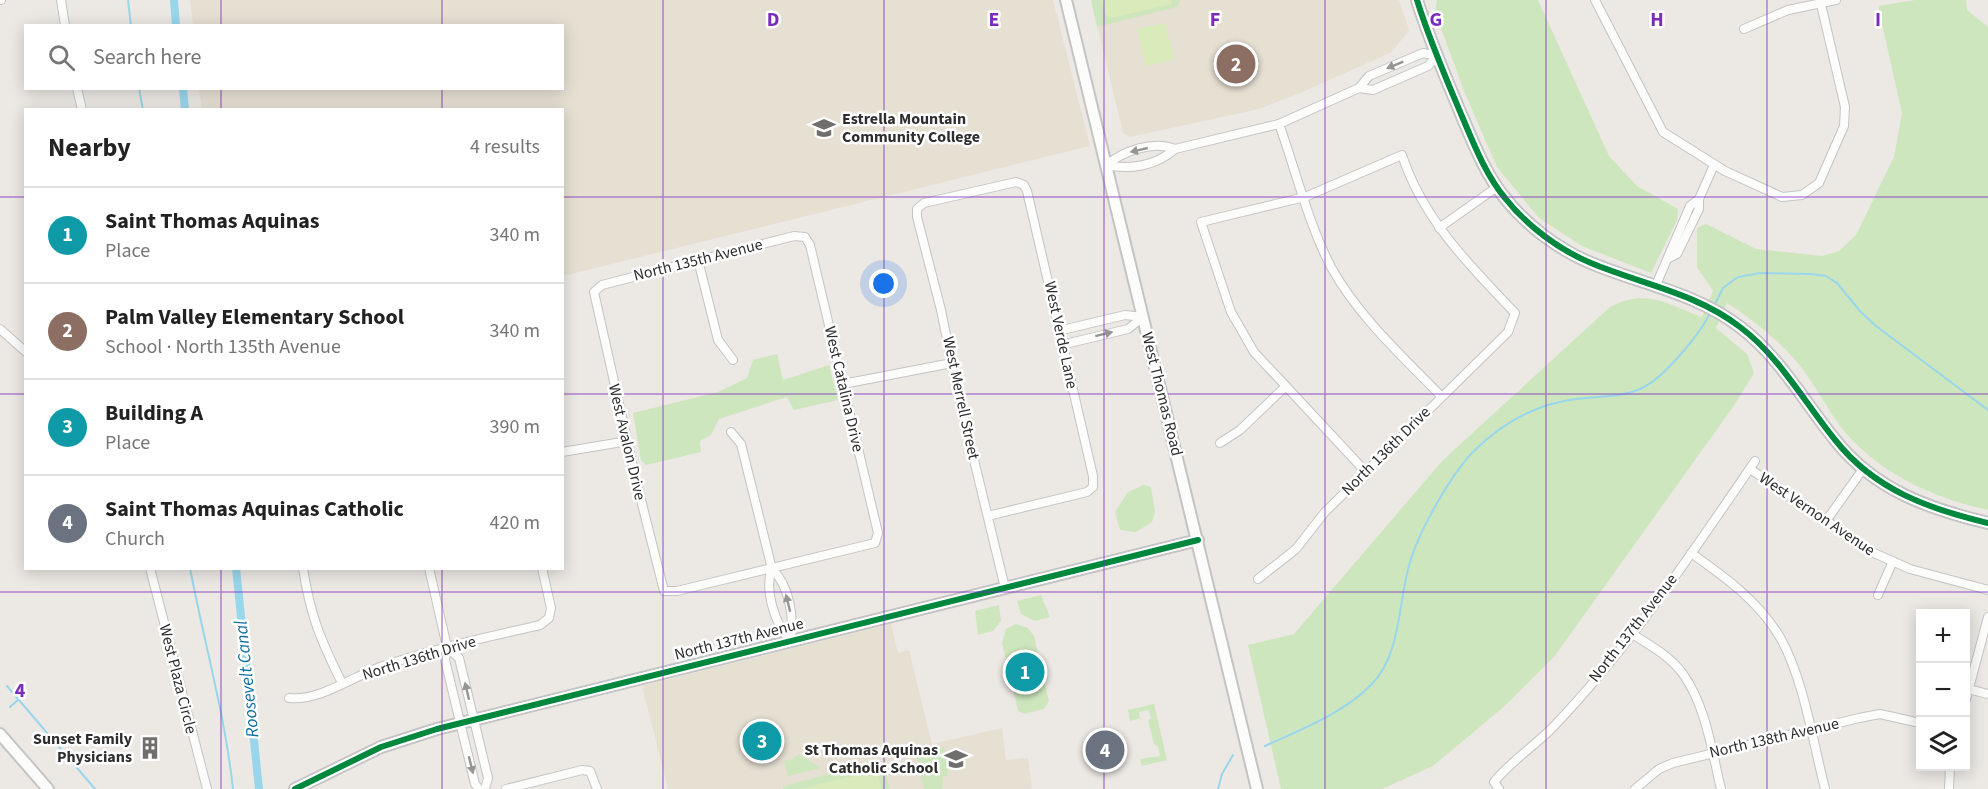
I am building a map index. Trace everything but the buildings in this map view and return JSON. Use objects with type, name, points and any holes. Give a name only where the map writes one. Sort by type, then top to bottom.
[{"type":"street","points":[[61,0],[65,24]]},
{"type":"street","name":"West Thomas Road","points":[[1066,0],[1257,789]]},
{"type":"street","points":[[1417,0],[1437,56],[1478,155],[1497,187],[1528,222],[1560,246],[1590,262],[1656,285],[1704,304],[1722,314],[1773,357],[1836,441],[1863,469],[1912,500],[1942,512],[1988,523]]},
{"type":"street","points":[[1595,0],[1663,132],[1725,171],[1782,196],[1802,195],[1819,183],[1844,126],[1845,106],[1820,1]]},
{"type":"street","points":[[1744,29],[1764,18],[1820,1],[1836,0]]},
{"type":"street","points":[[1106,165],[1124,169],[1163,159],[1175,149],[1279,124],[1359,88],[1368,76],[1423,53],[1437,56]]},
{"type":"street","points":[[1359,88],[1373,90],[1428,66],[1437,56]]},
{"type":"street","points":[[77,90],[82,108]]},
{"type":"street","points":[[1279,124],[1318,239],[1348,294],[1390,345],[1441,396]]},
{"type":"street","points":[[1106,165],[1121,154],[1163,144],[1175,149]]},
{"type":"street","points":[[1365,471],[1254,352],[1231,312],[1200,222],[1305,197],[1402,155],[1412,185],[1439,228],[1497,187]]},
{"type":"street","points":[[1670,258],[1677,254],[1699,209],[1699,199],[1714,165]]},
{"type":"street","name":"West Merrell Street","points":[[1005,588],[952,363],[942,310],[917,217],[917,209],[924,203],[1011,182],[1024,185]]},
{"type":"street","name":"West Verde Lane","points":[[988,516],[1087,492],[1093,487],[1093,476],[1061,345],[1051,291],[1024,185]]},
{"type":"street","points":[[1656,285],[1670,258],[1670,249],[1689,206],[1699,199]]},
{"type":"street","points":[[1680,226],[1688,230]]},
{"type":"street","name":"North 136th Drive","points":[[1258,579],[1296,549],[1325,512],[1508,332],[1513,323],[1515,313],[1465,261],[1439,228]]},
{"type":"street","name":"North 135th Avenue","points":[[594,292],[602,285],[794,236],[805,237]]},
{"type":"street","name":"West Catalina Drive","points":[[772,569],[875,543],[878,533],[810,245],[805,237]]},
{"type":"street","points":[[698,260],[718,340],[733,360]]},
{"type":"street","name":"West Avalon Drive","points":[[594,292],[664,591],[677,591],[772,569]]},
{"type":"street","points":[[1058,331],[1125,315],[1143,317]]},
{"type":"street","points":[[1061,345],[1128,328],[1143,317]]},
{"type":"street","points":[[0,329],[24,350]]},
{"type":"street","points":[[843,384],[952,363]]},
{"type":"street","points":[[1220,443],[1240,430],[1286,387]]},
{"type":"street","points":[[731,432],[741,444],[772,569],[768,581],[772,600],[780,629],[790,641]]},
{"type":"street","points":[[564,452],[628,441]]},
{"type":"street","name":"North 137th Avenue","points":[[1496,785],[1507,767],[1554,726],[1632,634],[1755,461]]},
{"type":"street","name":"West Vernon Avenue","points":[[1750,469],[1864,548],[1893,561],[1988,590]]},
{"type":"street","points":[[1826,521],[1863,469]]},
{"type":"street","name":"North 137th Avenue","points":[[295,789],[381,747],[474,719],[1198,540]]},
{"type":"street","points":[[1691,553],[1744,593],[1780,638],[1793,668],[1825,789]]},
{"type":"street","points":[[1878,595],[1893,561]]},
{"type":"street","points":[[772,569],[782,578],[793,625],[790,641]]},
{"type":"street","name":"West Plaza Circle","points":[[151,570],[207,789]]},
{"type":"street","points":[[303,570],[309,603],[320,639],[342,683]]},
{"type":"street","points":[[429,570],[447,647],[445,660],[475,784],[479,789]]},
{"type":"street","name":"North 136th Drive","points":[[289,698],[309,697],[379,667],[447,647],[540,625],[549,618],[551,608],[542,570]]},
{"type":"street","points":[[1970,682],[1988,617]]},
{"type":"street","points":[[1632,634],[1660,651],[1683,674],[1698,703],[1721,789]]},
{"type":"street","points":[[447,647],[459,658],[488,778],[485,789]]},
{"type":"street","points":[[1970,690],[1988,694]]},
{"type":"street","name":"North 138th Avenue","points":[[1635,789],[1659,769],[1712,752],[1880,714],[1916,722]]},
{"type":"street","points":[[0,734],[48,789]]},
{"type":"street","points":[[506,789],[582,770],[590,771],[597,789]]},
{"type":"street","points":[[1949,789],[1950,771]]},
{"type":"shaded area","name":"Estrella Mountain Community College","points":[[190,0],[1053,0],[1090,146],[564,276],[564,108],[202,108],[199,90],[564,90],[564,24],[193,24]]},
{"type":"shaded area","points":[[1091,0],[1399,0],[1409,30],[1392,52],[1259,109],[1130,137],[1123,133]]},
{"type":"shaded area","points":[[891,624],[898,653],[909,650],[932,744],[1002,728],[1006,760],[1028,758],[1032,789],[668,789],[642,686]]},
{"type":"green space","points":[[1091,0],[1180,0],[1177,7],[1097,27]]},
{"type":"green space","points":[[1101,0],[1171,0],[1172,4],[1111,18],[1104,14]]},
{"type":"green space","points":[[1437,0],[1538,0],[1609,156],[1637,186],[1678,209],[1677,220],[1651,273],[1582,246],[1539,218],[1497,167],[1464,91],[1435,12]]},
{"type":"green space","points":[[1915,0],[1966,0],[1967,10],[1988,27],[1988,510],[1952,500],[1917,486],[1869,456],[1846,434],[1804,371],[1780,344],[1727,303],[1716,328],[1747,354],[1754,373],[1733,407],[1554,657],[1506,705],[1433,766],[1382,789],[1281,789],[1248,645],[1294,634],[1442,461],[1610,307],[1623,301],[1646,298],[1667,303],[1702,317],[1713,291],[1697,267],[1697,228],[1706,224],[1756,249],[1822,256],[1839,251],[1856,235],[1894,157],[1902,113],[1878,6]]},
{"type":"green space","points":[[1165,23],[1174,59],[1146,66],[1137,29]]},
{"type":"green space","points":[[777,354],[783,380],[829,365],[838,400],[794,410],[787,397],[719,419],[711,435],[700,441],[701,452],[646,465],[641,460],[633,413],[718,392],[747,378],[753,360]]},
{"type":"green space","points":[[1144,485],[1151,487],[1155,512],[1152,522],[1136,532],[1120,530],[1115,512],[1128,492]]},
{"type":"green space","points":[[1041,595],[1050,617],[1035,621],[1021,614],[1017,601]]},
{"type":"green space","points":[[999,605],[1001,621],[993,631],[978,635],[975,611]]},
{"type":"green space","points":[[1016,624],[1028,628],[1034,636],[1049,701],[1044,709],[1024,714],[1018,711],[1002,643],[1006,629]]},
{"type":"green space","points":[[1154,704],[1167,760],[1142,766],[1140,759],[1160,756],[1158,747],[1154,744],[1148,720],[1151,719],[1149,710],[1139,712],[1140,718],[1130,721],[1128,710]]},
{"type":"green space","points":[[944,747],[948,776],[943,776],[942,789],[924,789],[915,753]]},
{"type":"green space","points":[[799,754],[821,768],[788,776],[784,761],[793,759]]},
{"type":"green space","points":[[884,766],[890,789],[783,789],[783,786],[849,769]]},
{"type":"green space","points":[[877,770],[881,789],[800,789]]},
{"type":"waterway","points":[[128,0],[131,24]]},
{"type":"waterway","name":"Roosevelt Canal","points":[[174,0],[176,24]]},
{"type":"waterway","points":[[139,90],[143,108]]},
{"type":"waterway","name":"Roosevelt Canal","points":[[183,90],[185,108]]},
{"type":"waterway","points":[[1714,306],[1723,288],[1738,277],[1760,273],[1826,276],[1837,283],[1876,326],[1988,410]]},
{"type":"waterway","points":[[1265,746],[1334,713],[1360,695],[1381,673],[1393,644],[1405,581],[1419,538],[1454,475],[1473,452],[1507,424],[1547,405],[1576,399],[1618,395],[1651,383],[1681,354],[1711,311]]},
{"type":"waterway","points":[[190,570],[220,706],[233,789]]},
{"type":"waterway","name":"Roosevelt Canal","points":[[236,570],[259,789]]},
{"type":"waterway","points":[[7,686],[95,789]]},
{"type":"waterway","points":[[10,707],[19,699]]},
{"type":"waterway","points":[[1218,789],[1222,774],[1233,755]]},
{"type":"cycle path","points":[[1417,0],[1480,158],[1498,189],[1523,218],[1555,244],[1579,258],[1687,297],[1723,315],[1754,339],[1780,366],[1836,441],[1868,473],[1904,495],[1924,504],[1988,523]]},
{"type":"cycle path","points":[[295,789],[381,747],[437,729],[1198,540]]},
{"type":"place","name":"Palm Valley Elementary School","points":[[1236,64]]},
{"type":"place","name":"Estrella Mountain Community College","points":[[824,128]]},
{"type":"place","name":"Saint Thomas Aquinas","points":[[1025,672]]},
{"type":"place","name":"Building A","points":[[762,741]]},
{"type":"place","name":"Sunset Family Physicians","points":[[150,748]]},
{"type":"place","name":"Saint Thomas Aquinas Catholic","points":[[1105,750]]},
{"type":"place","name":"St Thomas Aquinas Catholic School","points":[[956,759]]}]
